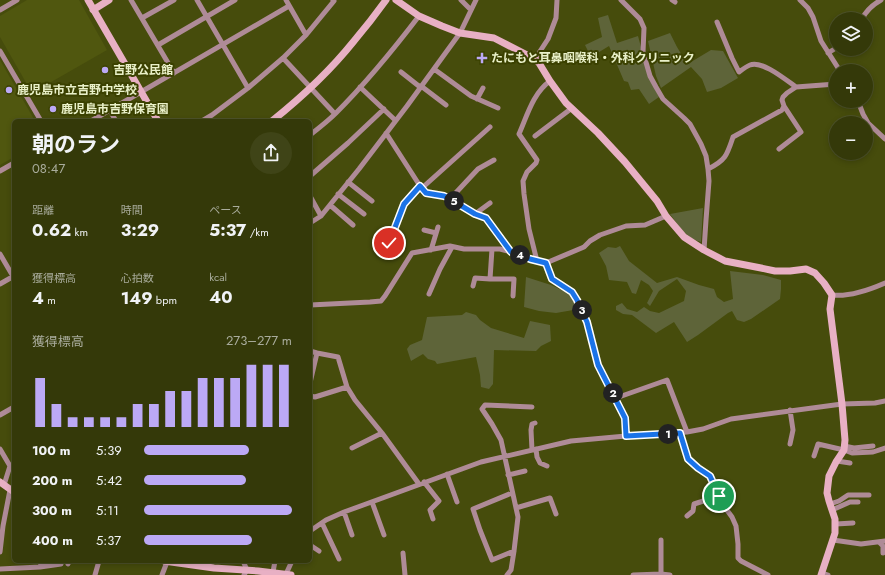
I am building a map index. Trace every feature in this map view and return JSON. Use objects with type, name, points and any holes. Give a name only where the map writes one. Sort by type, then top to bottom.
[{"type":"street","points":[[0,10],[17,0]]},
{"type":"street","points":[[88,0],[157,119]]},
{"type":"street","points":[[93,10],[109,0]]},
{"type":"street","points":[[132,0],[174,73]]},
{"type":"street","points":[[142,18],[174,0]]},
{"type":"street","points":[[197,0],[248,88]]},
{"type":"street","points":[[158,45],[235,0]]},
{"type":"street","points":[[286,0],[306,35]]},
{"type":"street","points":[[205,119],[248,88],[283,58],[306,35],[334,1],[333,0]]},
{"type":"street","points":[[274,119],[310,88],[335,63],[386,0]]},
{"type":"street","points":[[396,0],[419,16],[460,33],[494,38],[535,59],[566,103],[598,133],[625,162],[657,201],[666,216],[684,238],[725,261],[775,272],[790,272],[806,269],[816,273],[824,283],[832,295],[830,308],[845,440],[844,448],[829,476],[827,493],[836,524],[824,574]]},
{"type":"street","points":[[461,0],[471,10]]},
{"type":"street","points":[[312,222],[321,216],[330,205],[434,69],[460,33],[476,0]]},
{"type":"street","points":[[535,59],[548,40],[556,18],[557,0]]},
{"type":"street","points":[[620,0],[640,19],[644,28],[643,52],[650,76],[663,99],[690,124],[706,156],[709,181],[704,250]]},
{"type":"street","points":[[801,0],[813,17],[821,41],[835,64]]},
{"type":"street","points":[[866,12],[880,0]]},
{"type":"street","points":[[95,119],[289,6]]},
{"type":"street","points":[[312,133],[335,114],[360,87],[390,53],[419,16]]},
{"type":"street","points":[[717,22],[739,72],[751,64],[756,64],[777,73],[796,87]]},
{"type":"street","points":[[0,50],[40,119]]},
{"type":"street","points":[[283,58],[335,114]]},
{"type":"street","points":[[434,69],[471,96],[498,108]]},
{"type":"street","points":[[401,72],[446,105]]},
{"type":"street","points":[[537,261],[529,229],[523,181],[527,172],[537,160],[519,134],[536,96],[543,86],[550,81]]},
{"type":"street","points":[[779,149],[801,132],[784,106],[782,100],[783,97],[796,87],[829,85]]},
{"type":"street","points":[[360,87],[395,120]]},
{"type":"street","points":[[477,99],[483,88]]},
{"type":"street","points":[[708,169],[726,156],[733,137],[782,110],[784,106]]},
{"type":"street","points":[[535,136],[572,108]]},
{"type":"street","points":[[861,108],[868,123],[885,138]]},
{"type":"street","points":[[312,174],[384,109]]},
{"type":"street","points":[[110,111],[115,119]]},
{"type":"street","points":[[389,243],[404,204],[490,126]]},
{"type":"street","points":[[386,133],[426,193],[444,196],[475,214],[486,218],[511,252]]},
{"type":"street","points":[[450,199],[478,169],[494,160]]},
{"type":"street","points":[[0,171],[12,164]]},
{"type":"street","points":[[348,182],[372,201]]},
{"type":"street","points":[[338,194],[364,214]]},
{"type":"street","points":[[312,200],[321,216]]},
{"type":"street","points":[[475,214],[490,203]]},
{"type":"street","points":[[330,205],[353,225]]},
{"type":"street","points":[[312,305],[381,301],[412,253],[450,246],[464,249],[492,249],[511,252],[546,263],[584,247],[600,234],[626,226],[645,225],[666,216]]},
{"type":"street","points":[[431,250],[438,227]]},
{"type":"street","points":[[424,230],[436,233]]},
{"type":"street","points":[[429,294],[440,268],[452,247]]},
{"type":"street","points":[[490,279],[492,249]]},
{"type":"street","points":[[0,254],[12,274]]},
{"type":"street","points":[[546,263],[552,279],[572,292],[577,300],[587,322],[598,365],[625,418],[626,436]]},
{"type":"street","points":[[0,284],[12,278]]},
{"type":"street","points":[[473,286],[475,278],[514,279],[513,296]]},
{"type":"street","points":[[832,295],[838,296],[855,293],[885,283]]},
{"type":"street","points":[[312,352],[338,357],[347,387],[355,400],[422,483],[439,501],[430,510],[433,519]]},
{"type":"street","points":[[312,374],[317,353]]},
{"type":"street","points":[[616,398],[667,380],[687,432]]},
{"type":"street","points":[[312,396],[315,397],[347,387]]},
{"type":"street","points":[[312,530],[326,520],[344,512],[481,462],[504,456],[571,441],[680,433],[703,429],[731,419],[790,410],[885,401]]},
{"type":"street","points":[[507,575],[511,570],[518,517],[501,440],[482,409],[485,405],[532,407]]},
{"type":"street","points":[[0,415],[12,408]]},
{"type":"street","points":[[790,410],[793,430],[790,444]]},
{"type":"street","points":[[535,423],[532,424],[531,430],[534,450],[540,463],[547,466]]},
{"type":"street","points":[[352,448],[382,433]]},
{"type":"street","points":[[680,433],[688,459],[710,476],[721,502],[732,517],[736,526],[738,558],[768,575]]},
{"type":"street","points":[[814,456],[818,441],[844,448],[873,446]]},
{"type":"street","points":[[844,448],[852,453],[873,452],[885,448]]},
{"type":"street","points":[[0,449],[10,466],[0,552]]},
{"type":"street","points":[[837,461],[850,463]]},
{"type":"street","points":[[508,475],[525,471]]},
{"type":"street","points":[[448,474],[457,502]]},
{"type":"street","points":[[512,493],[473,509],[492,560],[514,551]]},
{"type":"street","points":[[831,507],[848,495],[869,495]]},
{"type":"street","points":[[687,516],[693,511],[694,504],[719,496]]},
{"type":"street","points":[[516,508],[550,498],[556,514]]},
{"type":"street","points":[[372,502],[384,535]]},
{"type":"street","points":[[831,507],[850,502],[858,502]]},
{"type":"street","points":[[344,512],[352,535]]},
{"type":"street","points":[[322,523],[339,559]]},
{"type":"street","points":[[836,524],[853,523]]},
{"type":"street","points":[[661,540],[661,574]]},
{"type":"street","points":[[833,540],[861,544],[883,544],[883,553]]},
{"type":"street","points":[[312,546],[319,551]]},
{"type":"street","points":[[403,553],[404,575]]},
{"type":"street","points":[[40,567],[41,563]]},
{"type":"street","points":[[95,575],[98,563]]},
{"type":"street","points":[[162,575],[165,563]]},
{"type":"street","points":[[179,563],[245,573],[282,574]]},
{"type":"street","points":[[243,563],[245,573]]},
{"type":"street","points":[[276,563],[282,574]]},
{"type":"street","points":[[282,574],[290,563]]},
{"type":"street","points":[[0,569],[40,567],[61,564]]},
{"type":"street","points":[[633,575],[670,575]]},
{"type":"shaded area","points":[[27,0],[79,0],[107,50],[32,93],[0,37],[0,16]]},
{"type":"shaded area","points":[[608,15],[617,43],[638,36],[649,77],[659,97],[649,104],[639,89],[631,90],[628,82],[624,81],[609,46],[591,57],[585,45],[602,37],[598,18]]},
{"type":"shaded area","points":[[670,33],[683,57],[691,62],[711,50],[723,51],[738,78],[721,88],[707,92],[702,79],[691,67],[661,88],[656,76],[648,41]]},
{"type":"shaded area","name":"鹿児島市立吉野中学校","points":[[0,60],[34,119],[12,119],[12,158],[0,165]]},
{"type":"shaded area","points":[[703,208],[701,242],[687,235],[670,214]]},
{"type":"shaded area","points":[[620,246],[629,261],[657,283],[677,277],[714,289],[717,297],[724,302],[733,299],[730,271],[763,275],[781,280],[780,299],[751,319],[744,322],[737,320],[732,311],[687,342],[674,322],[656,333],[632,315],[623,314],[616,310],[616,306],[622,303],[627,309],[637,312],[644,307],[650,311],[659,313],[684,301],[686,291],[677,279],[659,291],[650,306],[647,303],[653,291],[649,285],[641,280],[636,294],[632,293],[627,282],[609,280],[606,266],[599,253],[608,247],[616,248]]},
{"type":"shaded area","points":[[526,277],[551,285],[570,294],[579,309],[556,313],[524,307]]},
{"type":"shaded area","points":[[466,312],[476,315],[491,328],[524,338],[530,321],[550,325],[551,341],[541,346],[536,351],[494,350],[493,384],[489,389],[481,387],[476,357],[437,364],[435,361],[428,359],[423,354],[411,361],[407,349],[410,345],[422,340],[427,317],[462,315]]},
{"type":"place","name":"たにもと耳鼻咽喉科・外科クリニック","points":[[482,58]]},
{"type":"place","name":"吉野公民館","points":[[105,70]]},
{"type":"place","name":"鹿児島市立吉野中学校","points":[[9,90]]},
{"type":"place","name":"鹿児島市吉野保育園","points":[[53,109]]},
{"type":"route","points":[[389,243],[404,204],[420,186],[426,193],[444,196],[475,214],[486,218],[511,252],[546,263],[552,279],[572,292],[583,312],[592,339],[598,365],[625,418],[626,436],[680,433],[688,459],[710,476],[719,496]]}]
